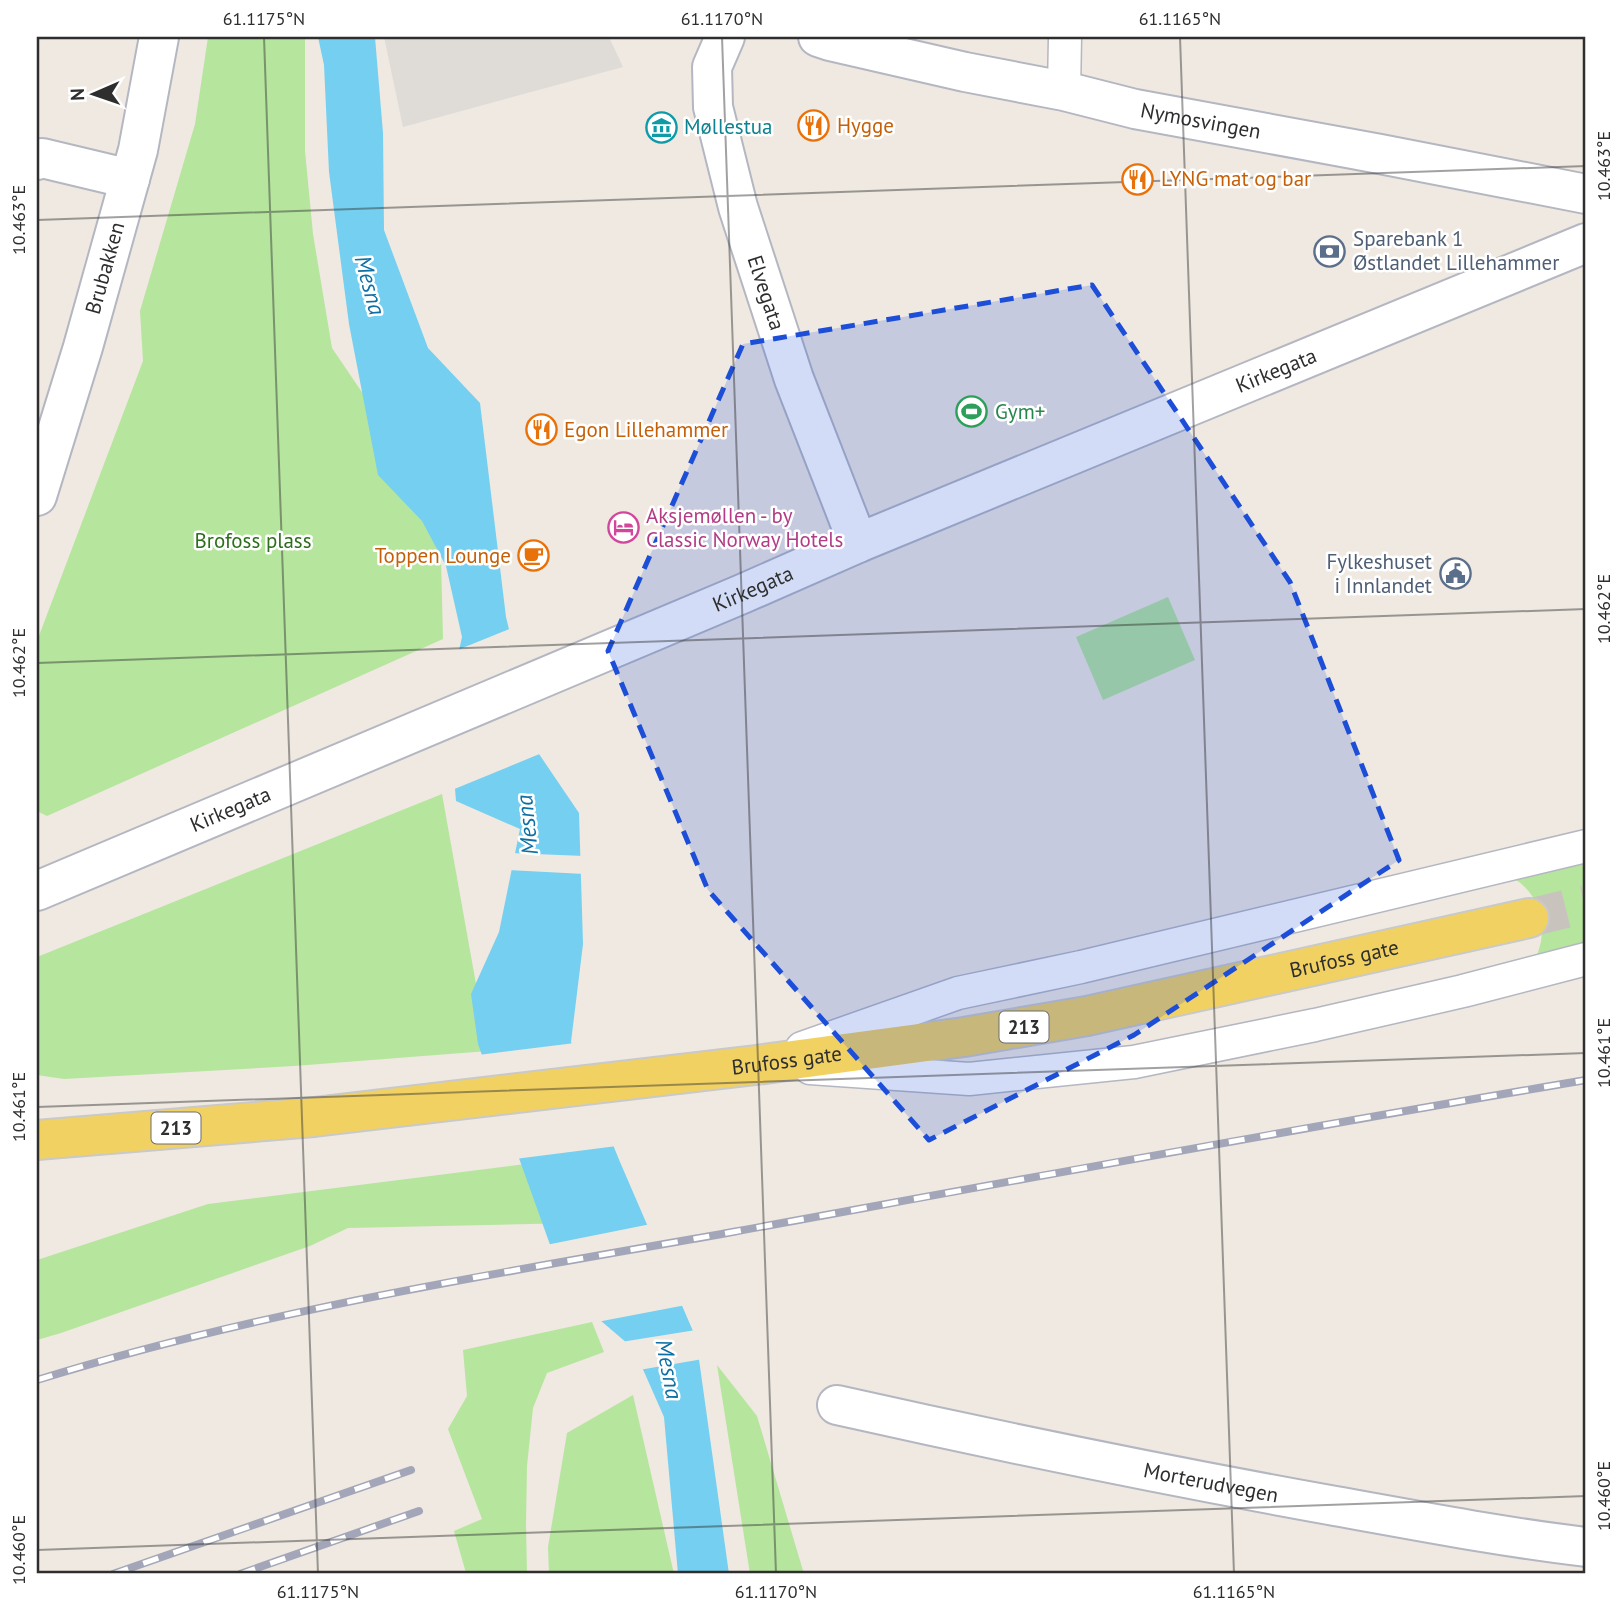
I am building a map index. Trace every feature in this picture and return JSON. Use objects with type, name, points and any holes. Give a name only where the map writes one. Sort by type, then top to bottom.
[{"type":"main road","name":"Brufoss gate","points":[[37,1140],[314,1117],[756,1065],[964,1037],[1087,1016],[1529,918]]},
{"type":"street","name":"Brubakken","points":[[37,496],[83,347],[138,150],[159,37]]},
{"type":"street","name":"Elvegata","points":[[725,37],[712,67],[713,107],[735,195],[794,379],[858,543]]},
{"type":"street","name":"Nymosvingen","points":[[818,37],[1135,109],[1586,194]]},
{"type":"street","points":[[37,160],[42,158],[130,179]]},
{"type":"street","name":"Kirkegata","points":[[37,891],[858,543],[1586,243]]},
{"type":"street","name":"Morterudvegen","points":[[837,1405],[1221,1486],[1510,1538],[1586,1547]]},
{"type":"lane","points":[[1064,91],[1065,37]]},
{"type":"lane","points":[[756,1065],[958,993],[1081,967],[1586,846]]},
{"type":"lane","points":[[756,1065],[969,1079],[1133,1062],[1315,1025],[1586,959]]},
{"type":"highlighted area","points":[[1092,285],[1290,582],[1399,860],[1134,1035],[929,1140],[708,890],[608,651],[743,344]]},
{"type":"green space","name":"Brofoss plass","points":[[208,37],[305,37],[305,151],[313,234],[332,348],[389,432],[441,559],[443,639],[47,816],[37,811],[37,641],[143,361],[140,311],[195,124]]},
{"type":"green space","points":[[1168,597],[1195,660],[1103,700],[1076,637]]},
{"type":"green space","points":[[442,794],[488,1051],[294,1066],[64,1079],[37,1075],[37,957]]},
{"type":"green space","points":[[1586,862],[1586,943],[1537,955],[1542,934],[1540,913],[1531,895],[1516,880]]},
{"type":"green space","points":[[533,1163],[574,1223],[348,1228],[310,1246],[37,1340],[37,1260],[208,1204]]},
{"type":"green space","points":[[592,1322],[604,1352],[547,1373],[533,1408],[527,1466],[527,1574],[461,1574],[466,1573],[454,1531],[482,1519],[448,1429],[467,1396],[463,1350]]},
{"type":"green space","points":[[717,1365],[757,1416],[804,1574],[750,1574]]},
{"type":"green space","points":[[633,1395],[674,1574],[549,1574],[548,1547],[567,1433]]},
{"type":"shaded area","points":[[384,37],[609,37],[623,67],[403,127]]},
{"type":"water","name":"Mesna","points":[[318,37],[375,37],[383,133],[384,230],[428,348],[480,403],[506,617],[539,754],[579,813],[583,944],[571,1042],[696,1338],[729,1574],[678,1574],[664,1417],[634,1349],[567,1292],[478,1044],[471,994],[499,932],[520,829],[456,801],[448,700],[462,637],[446,566],[422,521],[378,475],[349,324],[329,172],[324,65]]},
{"type":"pier","points":[[512,628],[542,753],[452,790],[445,700],[455,651]]},
{"type":"pier","points":[[511,853],[584,856],[584,874],[508,870]]},
{"type":"pier","points":[[575,1043],[617,1146],[515,1159],[478,1055]]},
{"type":"pier","points":[[651,1224],[686,1305],[597,1322],[564,1294],[546,1245]]},
{"type":"pier","points":[[696,1330],[703,1359],[639,1370],[631,1351],[621,1342]]},
{"type":"tunnel","points":[[1529,918],[1586,904]]},
{"type":"railway","points":[[37,1380],[207,1333],[466,1279],[1586,1080]]},
{"type":"railway","points":[[113,1574],[411,1470]]},
{"type":"railway","points":[[240,1574],[419,1511]]},
{"type":"place","name":"Hygge","points":[[814,126]]},
{"type":"place","name":"Møllestua","points":[[661,127]]},
{"type":"place","name":"LYNG mat og bar","points":[[1138,179]]},
{"type":"place","name":"Sparebank 1 Østlandet Lillehammer","points":[[1330,251]]},
{"type":"place","name":"Gym+","points":[[972,412]]},
{"type":"place","name":"Egon Lillehammer","points":[[541,430]]},
{"type":"place","name":"Aksjemøllen - by Classic Norway Hotels","points":[[623,528]]},
{"type":"place","name":"Toppen Lounge","points":[[534,556]]},
{"type":"place","name":"Fylkeshuset i Innlandet","points":[[1455,574]]}]
